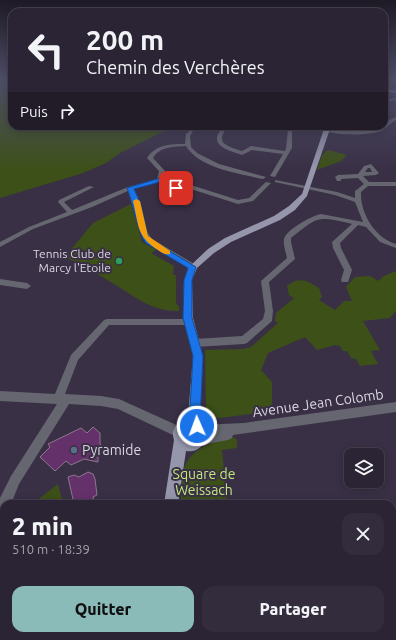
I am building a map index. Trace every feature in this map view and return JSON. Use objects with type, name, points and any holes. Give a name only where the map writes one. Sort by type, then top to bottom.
[{"type":"main road","points":[[172,500],[177,466],[186,454],[196,410],[198,356],[188,322],[188,280],[192,267],[211,251],[250,229],[277,218],[292,208],[305,195],[306,187],[325,130]]},
{"type":"street","points":[[192,130],[189,132],[186,144],[191,151],[198,156],[217,166],[265,180],[275,178],[322,191],[358,196]]},
{"type":"street","points":[[222,130],[218,139],[221,144],[232,151],[250,154],[255,148],[287,153]]},
{"type":"street","points":[[275,178],[290,144],[289,130]]},
{"type":"street","points":[[345,130],[357,132],[377,130]]},
{"type":"street","points":[[160,180],[162,171],[150,158],[153,153],[166,146],[186,144]]},
{"type":"street","points":[[207,170],[217,166]]},
{"type":"street","points":[[339,180],[338,177],[360,175],[367,184]]},
{"type":"street","points":[[0,245],[31,228],[130,188],[160,180],[176,188],[194,188],[238,202],[251,200],[265,180]]},
{"type":"street","points":[[367,184],[396,184]]},
{"type":"street","points":[[358,196],[367,184]]},
{"type":"street","points":[[71,213],[61,202],[61,200],[91,187]]},
{"type":"street","points":[[130,188],[137,202],[145,236],[149,241],[192,267]]},
{"type":"street","points":[[322,191],[345,192],[358,196]]},
{"type":"street","points":[[358,196],[369,225],[380,240],[396,246]]},
{"type":"street","points":[[195,343],[238,341],[249,336],[267,320],[270,311],[265,281],[291,259],[287,242],[290,236],[317,217],[327,216],[355,224],[369,225]]},
{"type":"street","points":[[345,280],[348,270],[337,248],[336,242],[355,224]]},
{"type":"street","points":[[0,282],[27,286]]},
{"type":"street","points":[[6,500],[15,480],[62,399],[74,358],[107,322],[188,322]]},
{"type":"street","points":[[0,396],[119,404],[190,434]]},
{"type":"street","name":"Avenue Jean Colomb","points":[[190,434],[218,437],[244,429],[396,407]]},
{"type":"green space","points":[[0,109],[8,109],[8,130],[166,130],[120,153],[106,163],[83,173],[0,198]]},
{"type":"green space","points":[[328,150],[347,155],[341,161],[317,170],[322,155]]},
{"type":"green space","name":"Tennis Club de Marcy l'Etoile","points":[[131,204],[142,242],[156,250],[151,253],[174,266],[173,275],[176,275],[176,303],[179,307],[179,311],[159,309],[150,305],[65,257],[93,223]]},
{"type":"green space","points":[[396,271],[396,311],[390,318],[363,321],[380,350],[371,351],[378,364],[360,366],[356,359],[351,358],[347,351],[343,351],[340,346],[335,345],[317,350],[305,337],[268,353],[261,370],[272,382],[272,411],[212,419],[208,417],[206,411],[205,350],[243,349],[251,347],[278,323],[275,321],[276,313],[294,298],[289,295],[287,286],[300,280],[311,283],[319,288],[322,297],[319,300],[335,310],[344,301],[352,301],[346,287],[355,277],[370,276],[378,281],[384,276]]},
{"type":"green space","name":"Square de Weissach","points":[[234,437],[237,440],[237,448],[222,450],[227,500],[180,500],[183,472],[190,457],[202,447]]},
{"type":"green space","points":[[58,484],[62,500],[37,500]]},
{"type":"building","name":"Pyramide","points":[[93,427],[100,433],[100,444],[104,448],[98,451],[98,462],[84,459],[71,465],[66,461],[55,471],[40,457],[50,447],[48,444],[81,428],[87,433]]},
{"type":"building","points":[[88,472],[93,474],[97,495],[93,497],[94,500],[73,500],[68,477],[74,475],[79,477]]},
{"type":"slow traffic","points":[[136,201],[145,236],[149,241],[167,253]]},
{"type":"place","name":"Tennis Club de Marcy l'Etoile","points":[[119,261]]},
{"type":"place","name":"Pyramide","points":[[74,450]]},
{"type":"route","points":[[176,188],[160,180],[130,188],[137,202],[145,236],[149,241],[192,267],[188,280],[188,318],[198,356],[194,424],[197,426]]}]
